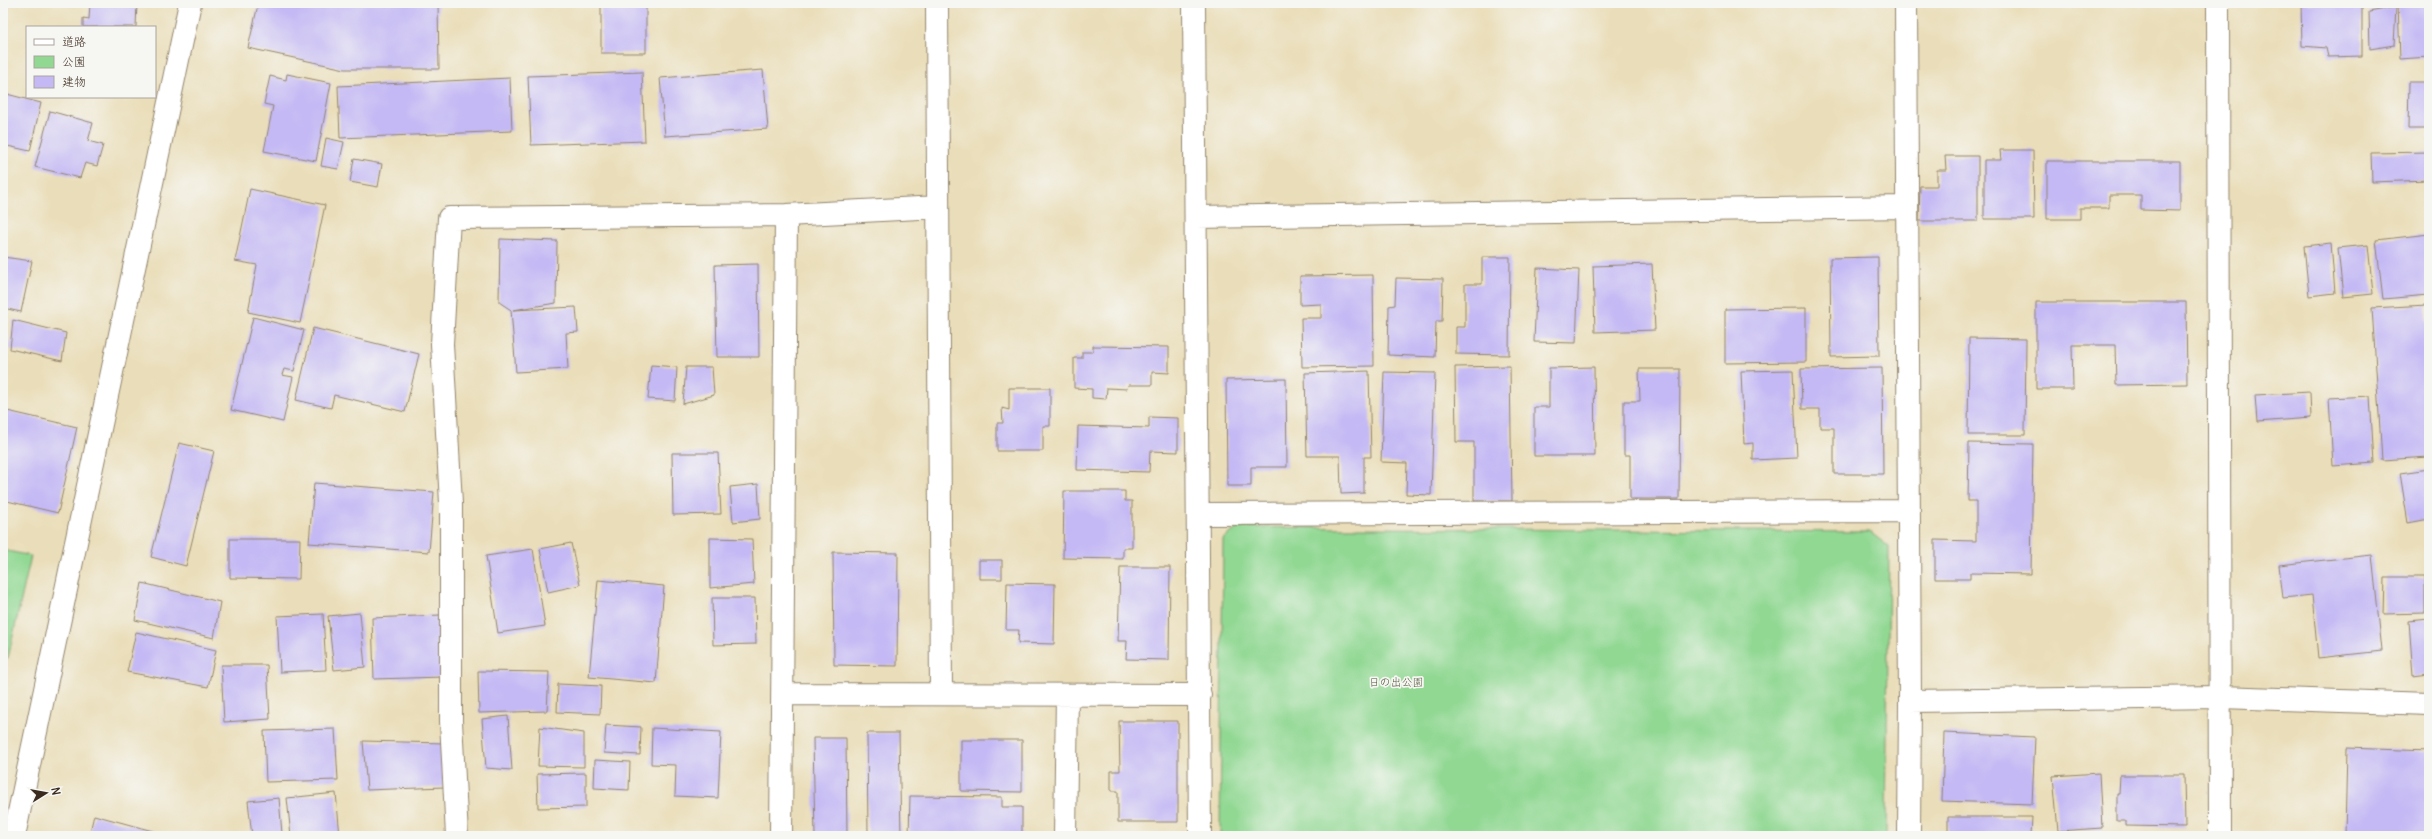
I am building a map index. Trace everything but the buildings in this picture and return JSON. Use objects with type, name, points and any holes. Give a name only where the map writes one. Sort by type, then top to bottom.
[{"type":"street","points":[[14,836],[190,3]]},
{"type":"street","points":[[937,3],[941,694]]},
{"type":"street","points":[[1194,3],[1200,836]]},
{"type":"street","points":[[1906,3],[1910,701],[1909,836]]},
{"type":"street","points":[[2218,3],[2221,697],[2220,836]]},
{"type":"street","points":[[457,836],[451,721],[451,503],[442,344],[449,218],[786,215],[938,207]]},
{"type":"street","points":[[1196,217],[1907,207]]},
{"type":"street","points":[[781,836],[786,215]]},
{"type":"street","points":[[1198,514],[1909,511]]},
{"type":"street","points":[[782,694],[1200,695]]},
{"type":"street","points":[[1065,836],[1067,695]]},
{"type":"street","points":[[1910,701],[2221,697],[2429,704]]},
{"type":"green space","name":"日の出公園","points":[[1239,527],[1870,532],[1889,547],[1886,836],[1220,836],[1223,539]]},
{"type":"green space","points":[[3,550],[31,556],[8,658],[3,657]]}]
